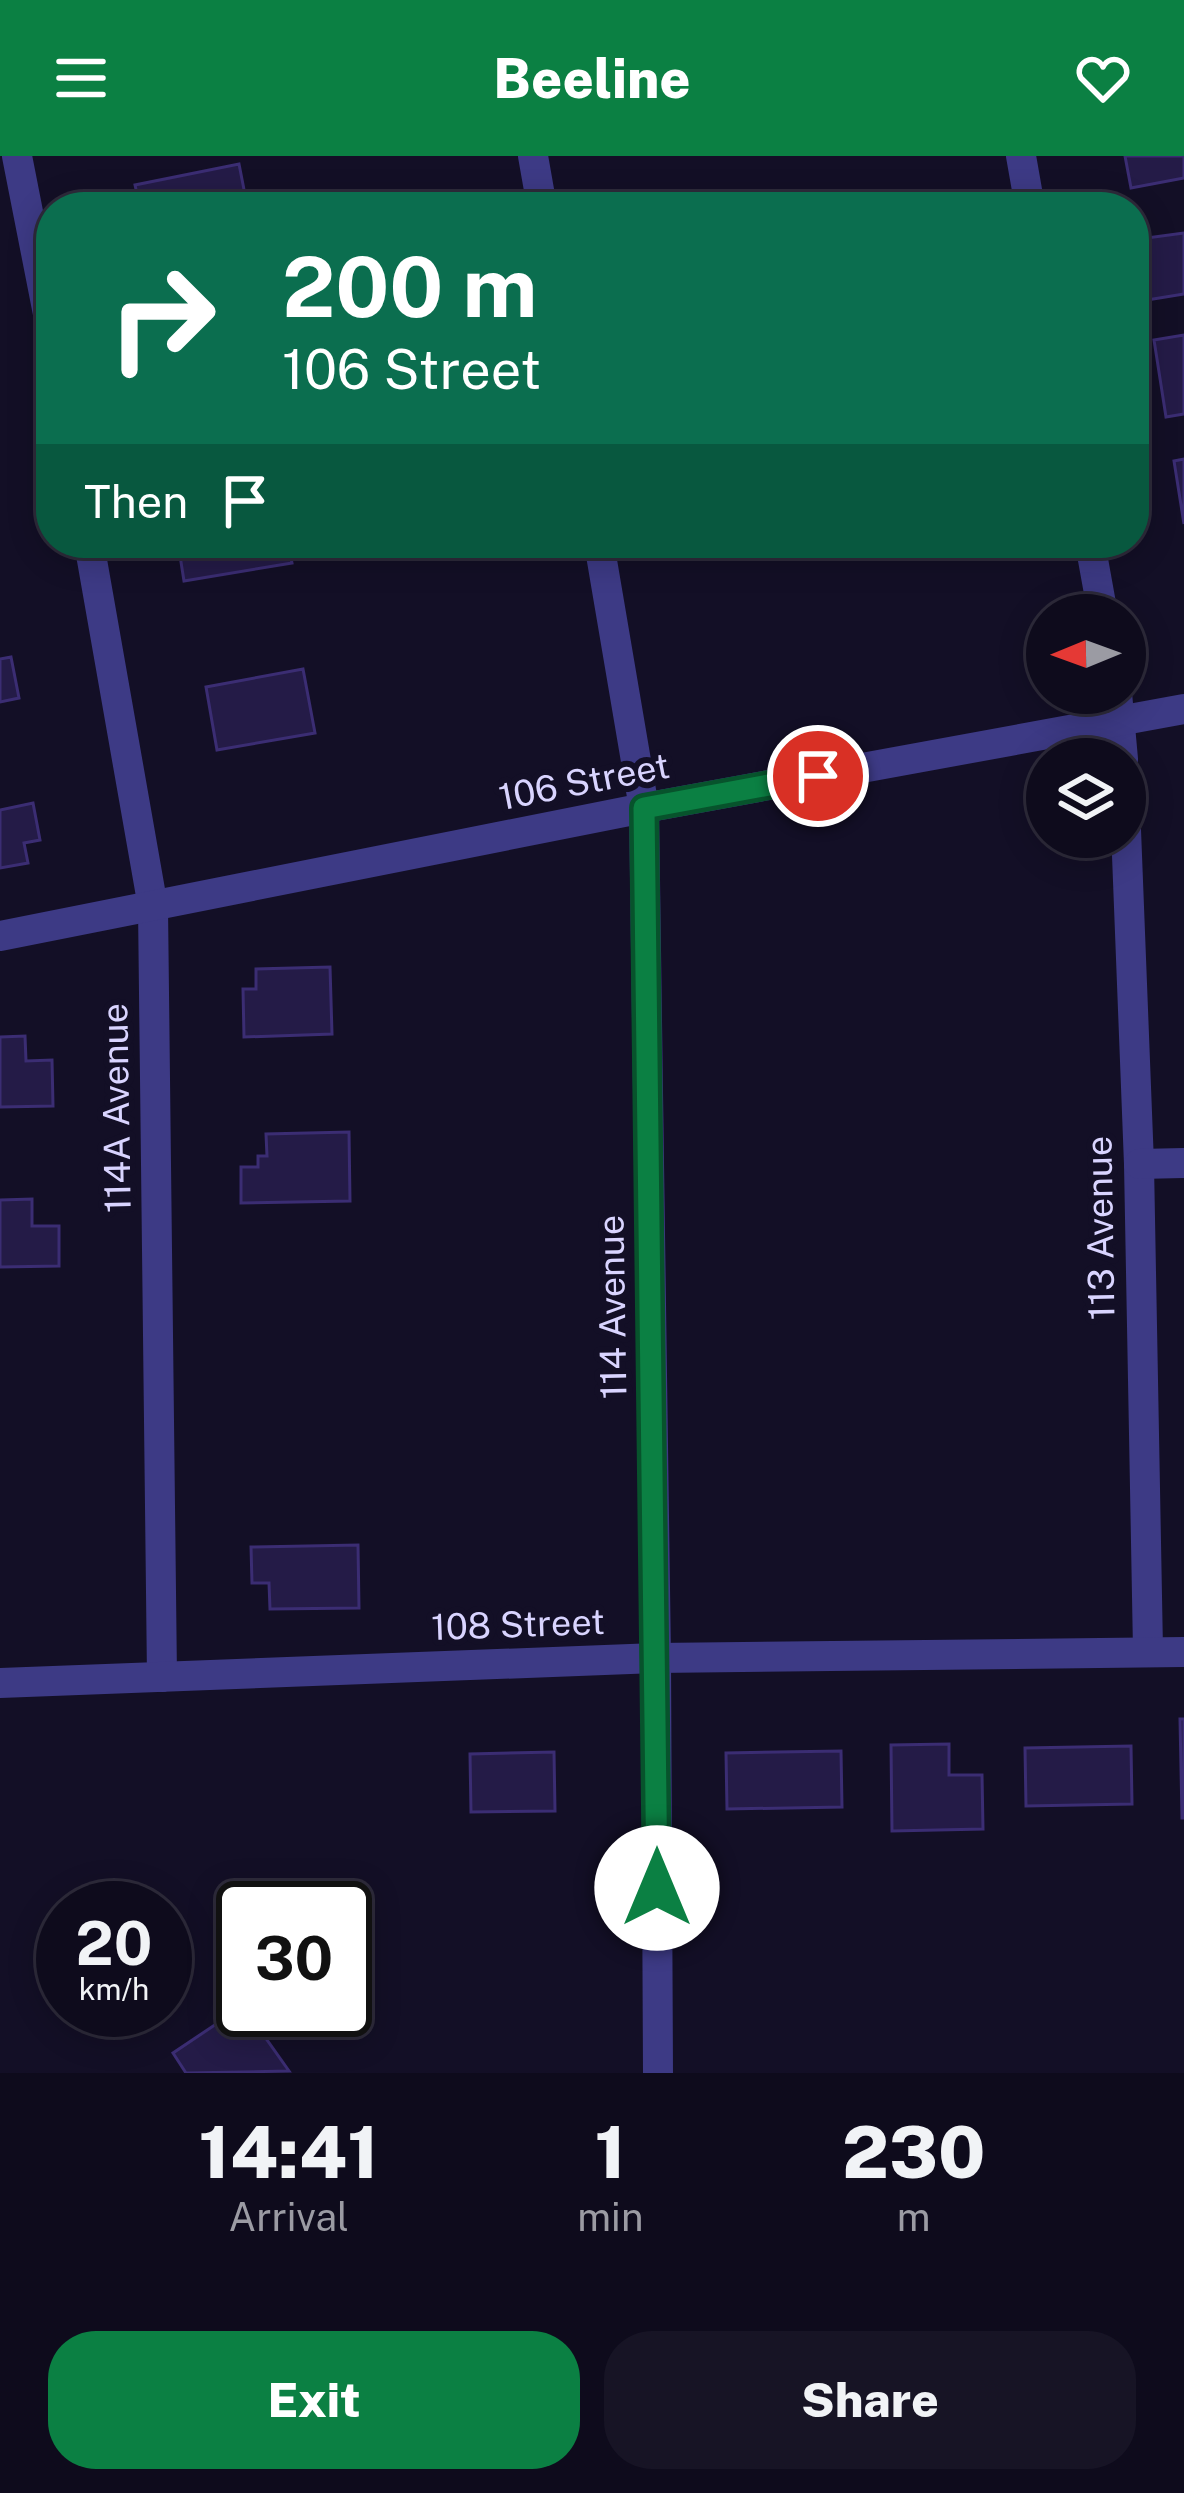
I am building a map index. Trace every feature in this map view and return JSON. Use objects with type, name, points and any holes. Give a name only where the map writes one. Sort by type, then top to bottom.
[{"type":"street","points":[[17,156],[36,253]]},
{"type":"street","points":[[533,156],[539,192]]},
{"type":"street","points":[[1021,156],[1027,192]]},
{"type":"street","name":"114A Avenue","points":[[91,558],[153,907],[162,1677]]},
{"type":"street","name":"114 Avenue","points":[[602,558],[644,808],[658,2073]]},
{"type":"street","points":[[1093,558],[1099,594]]},
{"type":"street","name":"106 Street","points":[[1146,707],[1184,709]]},
{"type":"street","name":"106 Street","points":[[0,936],[644,808],[1082,714]]},
{"type":"street","name":"113 Avenue","points":[[1127,858],[1148,1650]]},
{"type":"street","points":[[1138,1163],[1184,1163]]},
{"type":"street","name":"108 Street","points":[[0,1683],[656,1658],[1184,1652]]},
{"type":"building","points":[[1125,156],[1184,156],[1184,178],[1131,188]]},
{"type":"building","points":[[239,164],[244,192],[137,192],[135,185]]},
{"type":"building","points":[[1184,233],[1184,294],[1149,300],[1149,238]]},
{"type":"building","points":[[1184,335],[1184,414],[1166,417],[1154,340]]},
{"type":"building","points":[[1184,459],[1184,524],[1174,461]]},
{"type":"building","points":[[180,558],[291,558],[292,563],[184,581]]},
{"type":"building","points":[[11,657],[19,698],[0,702],[0,659]]},
{"type":"building","points":[[303,669],[315,733],[217,750],[206,687]]},
{"type":"building","points":[[33,803],[40,840],[24,843],[28,863],[0,868],[0,810]]},
{"type":"building","points":[[330,967],[332,1034],[244,1037],[243,989],[256,989],[256,969]]},
{"type":"building","points":[[25,1036],[26,1061],[52,1060],[53,1106],[0,1107],[0,1037]]},
{"type":"building","points":[[349,1132],[350,1201],[241,1203],[241,1167],[258,1167],[258,1156],[267,1156],[266,1134]]},
{"type":"building","points":[[32,1199],[32,1226],[59,1226],[59,1266],[0,1267],[0,1200]]},
{"type":"building","points":[[358,1545],[359,1608],[270,1609],[269,1583],[252,1583],[251,1547]]},
{"type":"building","points":[[1180,1719],[1184,1719],[1184,1818],[1182,1818]]},
{"type":"building","points":[[949,1744],[949,1775],[982,1775],[983,1829],[892,1831],[891,1745]]},
{"type":"building","points":[[1131,1746],[1132,1804],[1026,1806],[1025,1748]]},
{"type":"building","points":[[841,1751],[842,1807],[727,1809],[726,1753]]},
{"type":"building","points":[[554,1752],[555,1811],[471,1812],[470,1754]]},
{"type":"building","points":[[216,2024],[216,2037],[265,2037],[289,2071],[186,2073],[173,2053]]},
{"type":"route","points":[[657,1888],[644,808],[818,776]]}]
